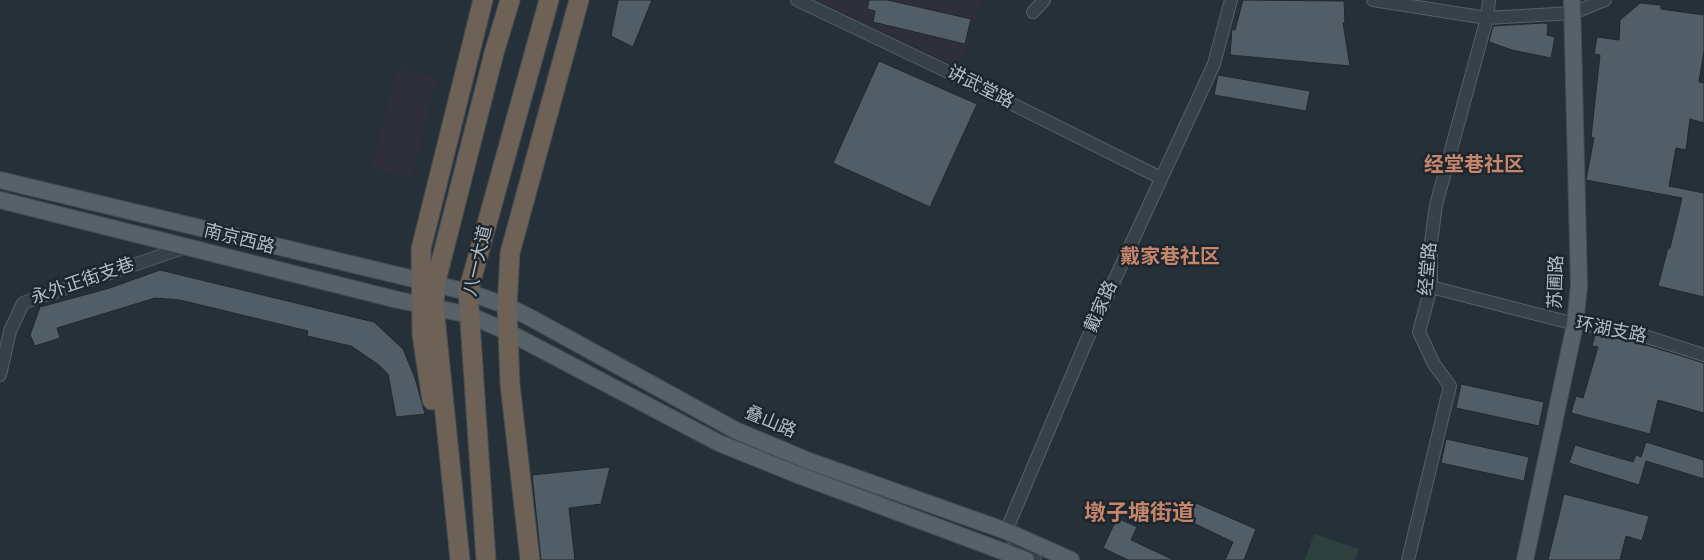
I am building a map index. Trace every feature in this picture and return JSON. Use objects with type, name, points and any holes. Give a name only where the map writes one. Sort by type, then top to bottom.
[{"type":"highway","points":[[428,283],[421,249],[483,0]]},
{"type":"highway","name":"八一大道","points":[[460,560],[428,305],[428,283],[510,0]]},
{"type":"highway","name":"八一大道","points":[[486,560],[468,292],[549,0]]},
{"type":"highway","points":[[530,560],[510,384],[507,306],[510,253],[579,0]]},
{"type":"highway","points":[[428,305],[422,335],[452,535],[454,560]]},
{"type":"main road","name":"苏圃路","points":[[1525,560],[1575,324],[1579,286],[1573,6]]},
{"type":"main road","name":"南京西路","points":[[0,180],[468,292]]},
{"type":"main road","name":"南京西路","points":[[0,200],[394,299],[469,315]]},
{"type":"main road","name":"叠山路","points":[[468,292],[507,306],[735,430],[809,461],[1006,531],[1071,560]]},
{"type":"main road","name":"叠山路","points":[[469,315],[508,332],[719,443],[792,473],[1026,560]]},
{"type":"street","name":"讲武堂路","points":[[797,0],[944,70],[1161,178]]},
{"type":"street","points":[[1033,12],[1044,0]]},
{"type":"street","name":"戴家路","points":[[1006,531],[1086,342],[1214,64],[1231,0]]},
{"type":"street","points":[[1373,0],[1487,18],[1605,0]]},
{"type":"street","name":"经堂路","points":[[1408,560],[1450,386],[1434,364],[1419,332],[1431,287],[1432,242],[1436,205],[1487,18],[1489,0]]},
{"type":"street","name":"永外正街支巷","points":[[0,375],[10,331],[23,302],[186,247]]},
{"type":"street","name":"环湖支路","points":[[1431,287],[1575,324],[1635,333],[1704,355]]},
{"type":"street","points":[[1006,531],[1035,560]]},
{"type":"shaded area","points":[[816,0],[981,0],[959,67]]},
{"type":"shaded area","points":[[397,68],[437,78],[412,178],[371,168]]},
{"type":"green space","points":[[1314,534],[1359,549],[1355,560],[1305,560]]},
{"type":"building","points":[[618,0],[652,0],[633,47],[611,36]]},
{"type":"building","points":[[869,0],[888,0],[971,19],[965,44],[873,22],[875,11],[867,9]]},
{"type":"building","points":[[1243,0],[1344,1],[1345,23],[1343,23],[1350,66],[1230,55],[1232,29],[1235,30]]},
{"type":"building","points":[[1640,3],[1661,5],[1661,9],[1704,15],[1704,51],[1699,82],[1704,83],[1704,123],[1690,119],[1686,150],[1676,148],[1669,186],[1704,193],[1704,297],[1658,286],[1668,248],[1670,248],[1682,198],[1586,180],[1594,138],[1591,137],[1600,55],[1594,54],[1597,37],[1619,40],[1620,20]]},
{"type":"building","points":[[1548,24],[1547,35],[1555,37],[1551,58],[1512,50],[1489,42],[1493,26]]},
{"type":"building","points":[[879,61],[977,104],[930,207],[833,163]]},
{"type":"building","points":[[1218,75],[1310,91],[1306,111],[1214,95]]},
{"type":"building","points":[[160,270],[374,322],[403,349],[415,378],[425,414],[396,417],[388,374],[379,365],[351,346],[307,336],[308,331],[180,300],[155,298],[57,328],[60,338],[35,346],[30,335],[40,307],[110,288]]},
{"type":"building","points":[[1595,335],[1633,341],[1704,363],[1704,413],[1658,400],[1650,434],[1571,413],[1576,396],[1583,398],[1598,347],[1592,346]]},
{"type":"building","points":[[1461,384],[1544,402],[1539,426],[1456,408]]},
{"type":"building","points":[[1446,439],[1529,457],[1524,481],[1441,463]]},
{"type":"building","points":[[1646,442],[1704,460],[1704,479],[1646,461],[1639,485],[1569,463],[1575,445],[1633,462],[1636,455],[1641,457]]},
{"type":"building","points":[[610,467],[601,504],[569,508],[575,560],[541,560],[532,475]]},
{"type":"building","points":[[1564,494],[1649,516],[1642,541],[1626,536],[1620,560],[1548,560]]},
{"type":"building","points":[[1196,503],[1256,529],[1244,560],[1225,560],[1233,542],[1187,520]]},
{"type":"building","points":[[1117,518],[1137,527],[1131,540],[1174,560],[1128,560],[1103,548]]},
{"type":"district","name":"经堂巷社区","points":[[1474,166]]},
{"type":"district","name":"戴家巷社区","points":[[1170,258]]},
{"type":"district","name":"墩子塘街道","points":[[1139,515]]}]
